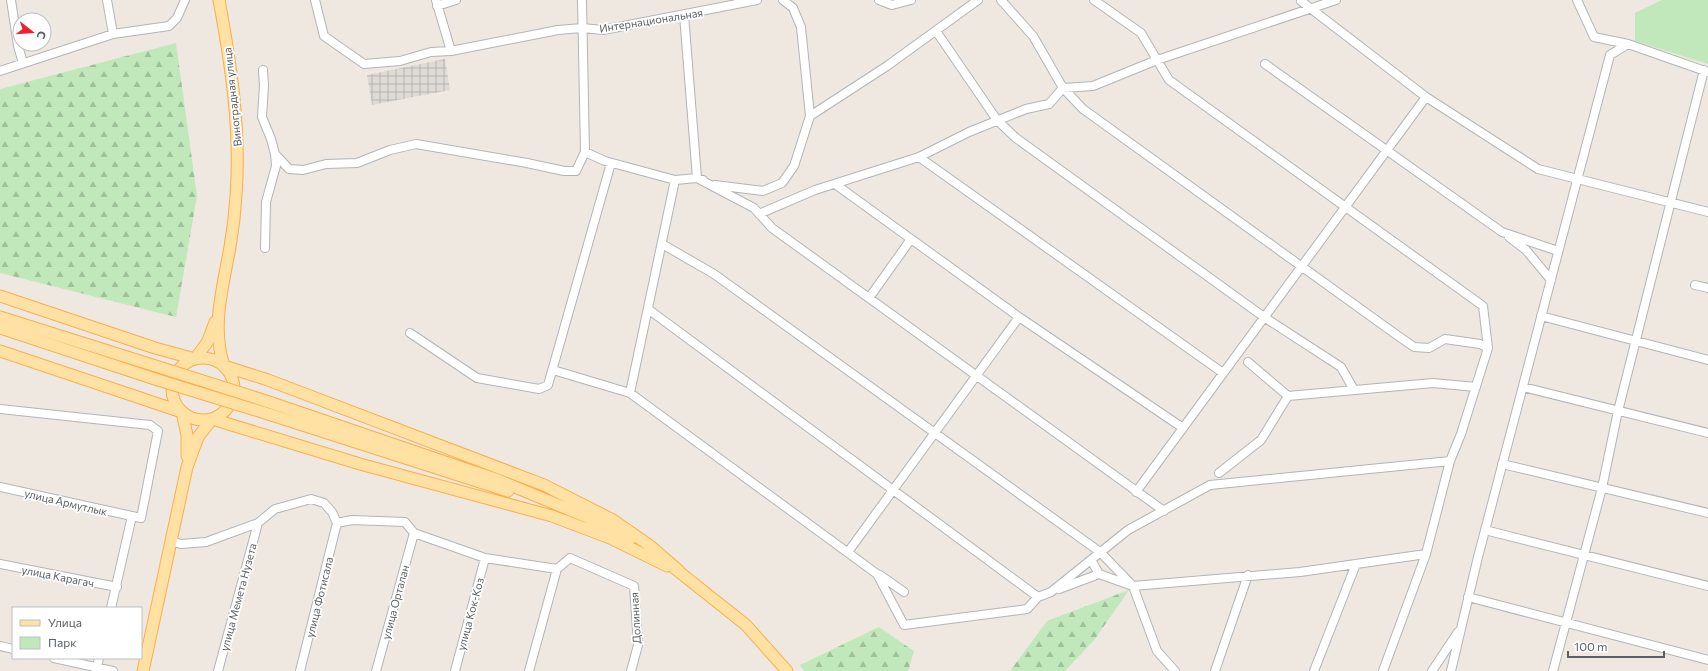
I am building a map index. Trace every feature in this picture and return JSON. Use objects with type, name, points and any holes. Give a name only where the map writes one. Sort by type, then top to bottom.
[{"type":"main road","name":"Виноградная улица","points":[[219,0],[234,98],[237,153],[236,196],[231,244],[219,310]]},
{"type":"main road","points":[[0,296],[155,348],[196,359],[214,360],[224,366],[268,380],[544,485],[613,520],[649,545],[746,625],[771,651],[787,671]]},
{"type":"main road","points":[[187,467],[187,435],[182,412],[173,399],[172,388],[174,378],[180,368],[196,359],[208,341],[219,310]]},
{"type":"main road","points":[[143,671],[187,467],[198,437],[212,419],[224,413],[233,399],[234,383],[224,366],[218,343],[219,310]]},
{"type":"main road","points":[[0,317],[266,401],[498,480],[612,529],[655,554],[679,571]]},
{"type":"main road","points":[[0,328],[494,487],[548,501]]},
{"type":"main road","points":[[0,351],[182,412],[194,419],[212,419],[353,462],[552,516],[610,538],[679,571]]},
{"type":"street","points":[[11,0],[18,46],[23,63]]},
{"type":"street","points":[[107,0],[114,34]]},
{"type":"street","points":[[0,71],[114,34],[169,26],[177,18],[185,0]]},
{"type":"street","name":"Интернациональная","points":[[315,0],[324,36],[364,64],[400,61],[431,52],[451,51],[558,30],[582,28],[603,30],[757,0]]},
{"type":"street","points":[[451,51],[436,3],[456,0]]},
{"type":"street","points":[[275,154],[289,169],[303,170],[326,164],[357,163],[390,150],[416,144],[527,163],[564,172],[576,171],[585,152],[582,0]]},
{"type":"street","points":[[585,152],[611,163],[675,180],[697,178],[720,186],[763,190],[782,183],[794,166],[810,116],[801,28],[793,8],[783,0]]},
{"type":"street","points":[[879,0],[892,5],[911,0]]},
{"type":"street","points":[[810,116],[887,66],[978,0]]},
{"type":"street","points":[[1001,0],[1033,36],[1063,88],[1083,109],[1414,347],[1429,348],[1445,339],[1480,344],[1488,348]]},
{"type":"street","points":[[1094,0],[1141,33],[1168,80],[1483,306],[1488,348],[1450,462],[1426,554],[1383,671]]},
{"type":"street","points":[[759,214],[815,190],[919,157],[970,132],[1026,109],[1049,104],[1063,88],[1093,86],[1157,60],[1336,0]]},
{"type":"street","points":[[1553,671],[1585,555],[1602,488],[1618,411],[1706,71],[1628,44],[1594,37],[1577,0]]},
{"type":"street","points":[[1301,1],[1426,97],[1538,169],[1708,212]]},
{"type":"street","points":[[684,15],[697,178]]},
{"type":"street","points":[[936,31],[997,120],[1016,138],[1264,317],[1340,367],[1354,390]]},
{"type":"street","points":[[1452,671],[1468,597],[1485,530],[1610,55],[1628,44]]},
{"type":"street","points":[[1265,64],[1526,250],[1551,280]]},
{"type":"street","points":[[263,70],[264,85],[262,117],[271,139],[275,154],[276,166],[266,202],[264,248]]},
{"type":"street","points":[[1136,492],[1426,97]]},
{"type":"street","points":[[919,157],[1223,373]]},
{"type":"street","points":[[410,333],[477,378],[539,389],[548,384],[611,163]]},
{"type":"street","points":[[697,178],[754,208],[772,228],[1164,511]]},
{"type":"street","points":[[630,393],[675,180]]},
{"type":"street","points":[[835,184],[1020,317],[1183,428]]},
{"type":"street","points":[[1502,232],[1558,251]]},
{"type":"street","points":[[869,298],[911,239]]},
{"type":"street","points":[[662,244],[714,274],[1100,552],[1133,586],[1158,651],[1175,671]]},
{"type":"street","points":[[1695,285],[1708,288]]},
{"type":"street","points":[[648,309],[892,491],[1041,596]]},
{"type":"street","points":[[1541,316],[1708,360]]},
{"type":"street","points":[[848,552],[1020,317]]},
{"type":"street","points":[[1248,362],[1288,396],[1433,383],[1476,387]]},
{"type":"street","points":[[552,370],[630,393],[877,574],[904,592]]},
{"type":"street","points":[[1523,387],[1708,433]]},
{"type":"street","points":[[1220,473],[1260,440],[1288,396]]},
{"type":"street","points":[[0,409],[150,424],[158,431],[141,518],[132,516],[111,607]]},
{"type":"street","points":[[877,574],[904,625],[1027,609],[1041,596],[1051,592],[1128,530],[1210,485],[1450,462]]},
{"type":"street","points":[[1502,464],[1708,513]]},
{"type":"street","name":"улица Армутлык","points":[[0,487],[132,516]]},
{"type":"street","points":[[171,541],[181,544],[206,542],[258,523],[275,509],[311,499],[324,503],[332,512],[338,524],[352,520],[405,522],[414,533],[485,558],[557,569],[529,671]]},
{"type":"street","name":"улица Мемета Нузета","points":[[218,671],[258,523]]},
{"type":"street","name":"улица Фотисала","points":[[300,671],[338,524]]},
{"type":"street","points":[[1485,530],[1708,586]]},
{"type":"street","name":"улица Орталан","points":[[376,671],[414,533]]},
{"type":"street","points":[[1041,596],[1099,574],[1133,586],[1248,575],[1300,572],[1426,554]]},
{"type":"street","name":"улица Кок-Коз","points":[[455,671],[485,558]]},
{"type":"street","name":"Долинная","points":[[557,569],[570,558],[634,586],[638,645],[631,671]]},
{"type":"street","points":[[1091,560],[1099,574]]},
{"type":"street","name":"улица Карагач","points":[[0,564],[116,588]]},
{"type":"street","points":[[1314,671],[1356,564]]},
{"type":"street","points":[[1215,671],[1248,575]]},
{"type":"street","points":[[1468,597],[1708,660]]},
{"type":"street","points":[[1432,671],[1461,628]]},
{"type":"street","points":[[0,646],[12,649]]},
{"type":"street","points":[[58,659],[96,669],[113,671]]},
{"type":"street","points":[[96,669],[99,659]]},
{"type":"shaded area","points":[[445,59],[450,90],[372,105],[367,75]]},
{"type":"green space","points":[[1662,0],[1708,0],[1708,64],[1635,41],[1635,13]]},
{"type":"green space","points":[[176,43],[197,196],[176,317],[0,273],[0,89]]},
{"type":"green space","points":[[1129,590],[1095,639],[1065,671],[1010,671],[1047,621]]},
{"type":"green space","points":[[879,627],[914,651],[908,671],[804,671],[800,665]]}]
